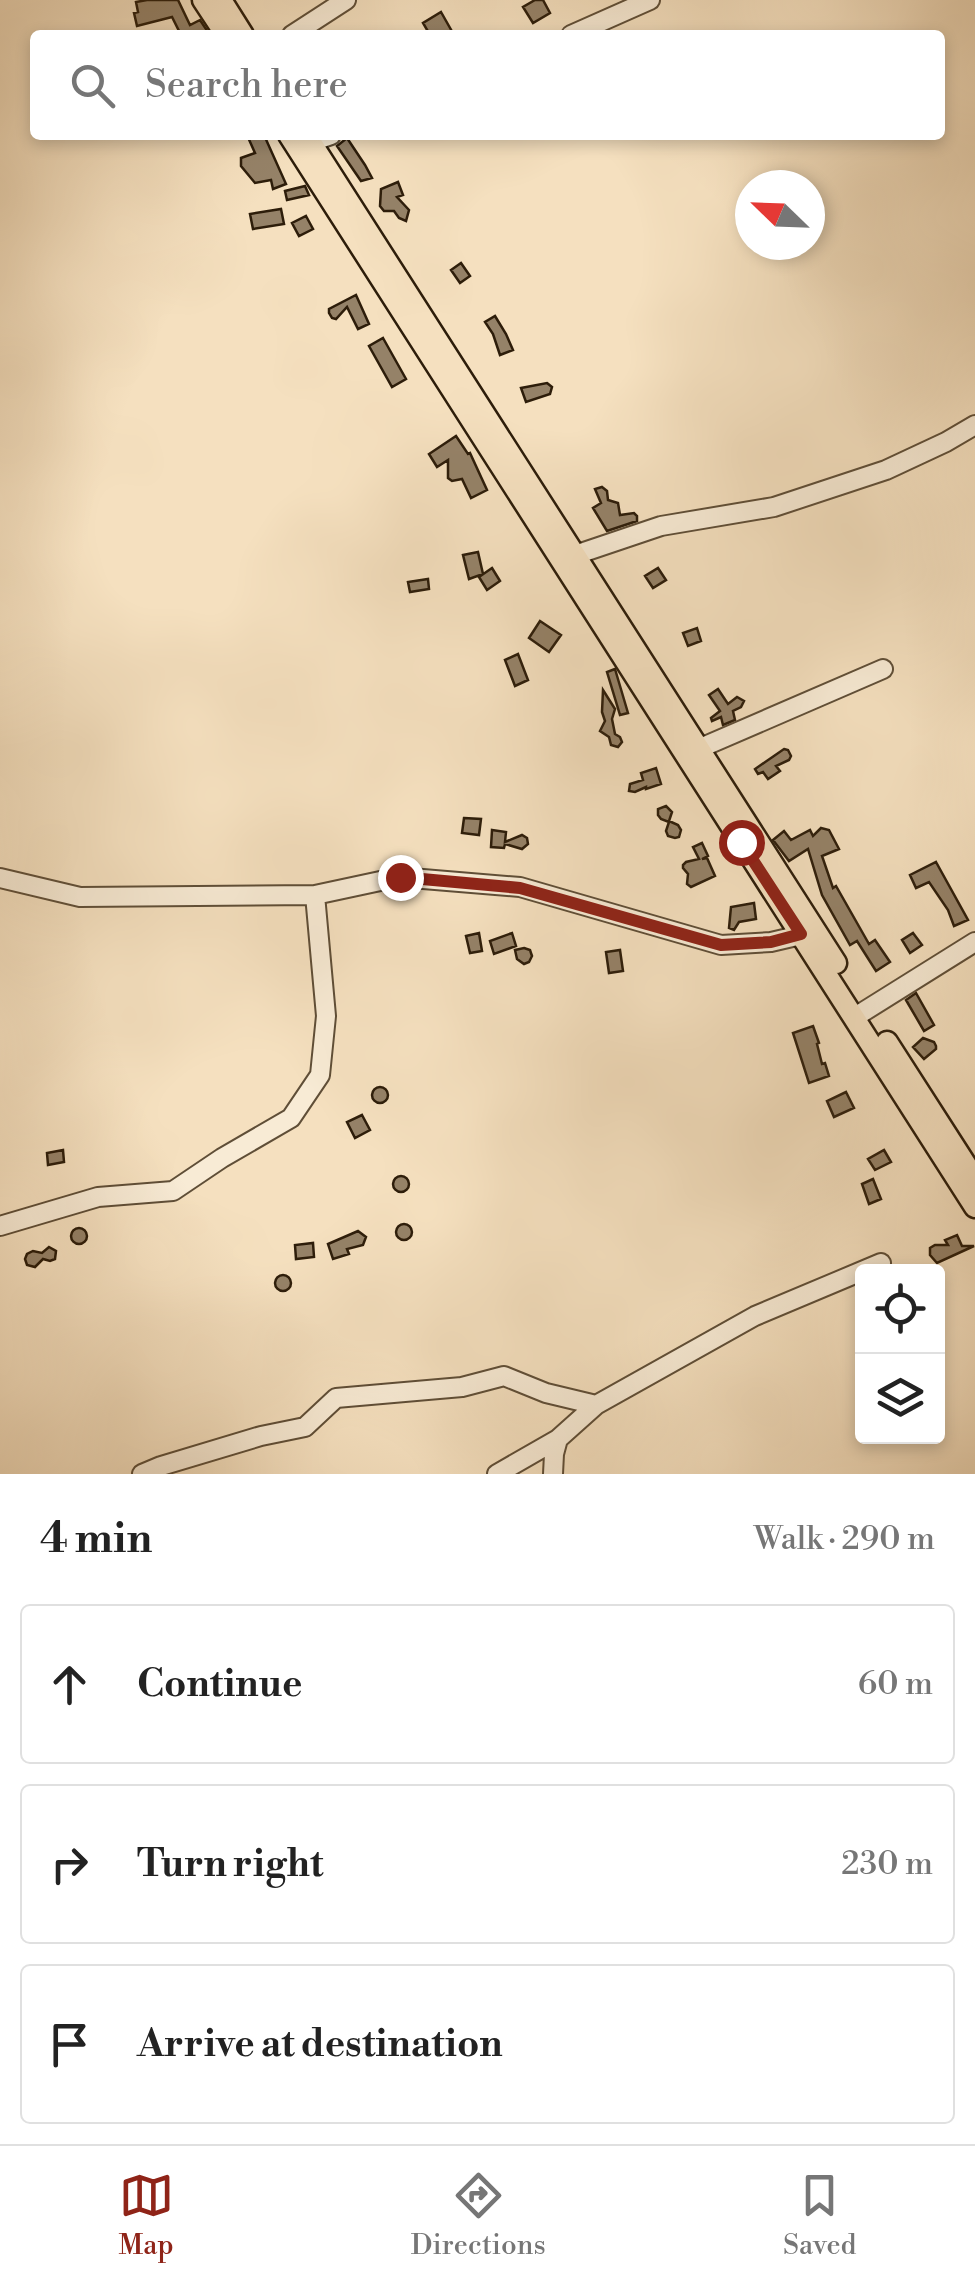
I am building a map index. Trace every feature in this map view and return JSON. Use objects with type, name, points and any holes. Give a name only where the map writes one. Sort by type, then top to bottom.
[{"type":"main road","points":[[203,0],[223,30]]},
{"type":"main road","points":[[221,0],[240,30]]},
{"type":"main road","points":[[307,140],[698,749],[807,931]]},
{"type":"main road","points":[[307,140],[860,1014],[975,1207]]},
{"type":"main road","points":[[860,1014],[975,1179]]},
{"type":"street","points":[[300,30],[346,0]]},
{"type":"street","points":[[581,30],[650,0]]},
{"type":"street","points":[[575,555],[660,526],[774,507],[886,470],[975,425]]},
{"type":"street","points":[[698,749],[883,669]]},
{"type":"street","points":[[0,878],[80,897],[315,895],[400,877],[520,888],[721,945],[771,942],[807,931]]},
{"type":"street","points":[[0,1226],[98,1198],[173,1191],[291,1118],[320,1075],[326,1016],[315,895]]},
{"type":"street","points":[[860,1014],[975,942]]},
{"type":"street","points":[[497,1474],[558,1439],[596,1404],[755,1316],[881,1263]]},
{"type":"street","points":[[142,1474],[261,1436],[306,1427],[336,1398],[462,1387],[504,1376],[546,1392],[596,1404]]},
{"type":"street","points":[[553,1474],[558,1439]]},
{"type":"building","points":[[178,0],[190,25],[200,20],[207,30],[178,30],[172,17],[137,26],[136,2]]},
{"type":"building","points":[[543,0],[550,13],[533,23],[523,7]]},
{"type":"building","points":[[441,12],[451,30],[427,30],[423,23]]},
{"type":"building","points":[[249,140],[266,140],[286,184],[273,189],[271,180],[255,183],[241,166],[241,158],[255,153]]},
{"type":"building","points":[[348,140],[372,178],[361,181],[337,146]]},
{"type":"building","points":[[398,182],[403,195],[397,197],[409,210],[406,221],[380,206],[381,189]]},
{"type":"building","points":[[305,186],[309,195],[287,200],[285,191]]},
{"type":"building","points":[[281,209],[284,224],[253,229],[250,214]]},
{"type":"building","points":[[306,216],[313,229],[299,236],[292,223]]},
{"type":"building","points":[[461,263],[470,276],[460,283],[451,270]]},
{"type":"building","points":[[356,295],[369,324],[358,329],[347,307],[336,319],[329,313],[329,309]]},
{"type":"building","points":[[495,316],[513,350],[500,355],[485,322]]},
{"type":"building","points":[[383,338],[406,379],[392,387],[369,346]]},
{"type":"building","points":[[547,383],[552,387],[550,394],[526,402],[521,388]]},
{"type":"building","points":[[456,436],[470,453],[487,490],[471,498],[462,479],[448,478],[448,460],[437,467],[429,454]]},
{"type":"building","points":[[602,487],[608,500],[618,503],[620,515],[634,513],[637,521],[607,531],[593,508],[601,503],[595,489]]},
{"type":"building","points":[[478,552],[483,574],[469,579],[463,555]]},
{"type":"building","points":[[492,568],[500,581],[487,590],[479,577]]},
{"type":"building","points":[[658,568],[666,580],[653,588],[645,576]]},
{"type":"building","points":[[428,579],[429,589],[410,592],[408,582]]},
{"type":"building","points":[[540,621],[561,635],[549,652],[529,638]]},
{"type":"building","points":[[697,628],[701,641],[688,646],[683,633]]},
{"type":"building","points":[[518,654],[528,680],[515,686],[505,660]]},
{"type":"building","points":[[615,669],[628,713],[620,715],[607,672]]},
{"type":"building","points":[[718,689],[728,704],[737,697],[744,701],[733,711],[735,720],[723,725],[721,717],[712,721],[711,718],[720,711],[709,695]]},
{"type":"building","points":[[603,690],[615,709],[615,734],[622,742],[618,747],[611,745],[609,737],[600,731],[605,721]]},
{"type":"building","points":[[784,749],[791,756],[776,766],[780,771],[768,779],[763,772],[758,774],[755,769]]},
{"type":"building","points":[[656,768],[661,784],[629,791],[630,784],[643,780],[641,773]]},
{"type":"building","points":[[666,806],[672,812],[669,821],[681,830],[679,837],[668,836],[669,822],[658,815],[658,809]]},
{"type":"building","points":[[464,818],[481,819],[479,835],[462,833]]},
{"type":"building","points":[[821,828],[829,830],[839,849],[822,856],[833,888],[836,886],[869,944],[875,940],[890,962],[876,971],[857,941],[850,945],[822,895],[808,849],[789,861],[773,840],[784,831],[791,840],[810,830],[813,836]]},
{"type":"building","points":[[492,830],[506,832],[505,842],[522,835],[528,844],[522,849],[505,844],[504,848],[491,847]]},
{"type":"building","points":[[702,843],[708,856],[702,859],[707,858],[715,876],[691,887],[683,865],[699,859],[693,847]]},
{"type":"building","points":[[936,862],[968,920],[954,926],[929,882],[916,888],[910,875]]},
{"type":"building","points":[[754,903],[756,919],[739,922],[734,930],[729,928],[731,907]]},
{"type":"building","points":[[479,933],[482,951],[470,953],[466,936]]},
{"type":"building","points":[[512,933],[516,946],[494,954],[490,941]]},
{"type":"building","points":[[913,933],[922,945],[910,953],[902,940]]},
{"type":"building","points":[[524,948],[532,956],[524,964],[517,959],[515,950]]},
{"type":"building","points":[[620,950],[623,971],[609,973],[606,952]]},
{"type":"building","points":[[916,993],[934,1025],[924,1031],[906,1000]]},
{"type":"building","points":[[813,1026],[822,1064],[825,1063],[829,1076],[809,1083],[793,1033]]},
{"type":"building","points":[[923,1038],[936,1046],[924,1059],[913,1047]]},
{"type":"building","points":[[380,1087],[388,1095],[380,1103],[372,1095]]},
{"type":"building","points":[[846,1092],[854,1108],[834,1117],[827,1101]]},
{"type":"building","points":[[362,1115],[370,1130],[355,1138],[347,1122]]},
{"type":"building","points":[[63,1150],[64,1162],[48,1165],[47,1153]]},
{"type":"building","points":[[884,1150],[891,1162],[875,1170],[868,1159]]},
{"type":"building","points":[[401,1176],[409,1184],[401,1192],[393,1184]]},
{"type":"building","points":[[873,1179],[881,1199],[869,1204],[862,1184]]},
{"type":"building","points":[[404,1224],[412,1232],[404,1240],[396,1232]]},
{"type":"building","points":[[79,1228],[87,1236],[79,1244],[71,1236]]},
{"type":"building","points":[[358,1231],[366,1237],[363,1245],[347,1249],[349,1254],[333,1259],[328,1244]]},
{"type":"building","points":[[957,1235],[962,1246],[974,1246],[937,1263],[930,1248],[948,1245],[945,1240]]},
{"type":"building","points":[[313,1243],[314,1257],[296,1259],[295,1245]]},
{"type":"building","points":[[49,1247],[56,1251],[55,1259],[43,1259],[35,1267],[27,1265],[27,1254],[42,1253]]},
{"type":"building","points":[[283,1275],[291,1283],[283,1291],[275,1283]]},
{"type":"route","points":[[400,877],[520,888],[721,945],[771,942],[801,934],[741,842]]}]
